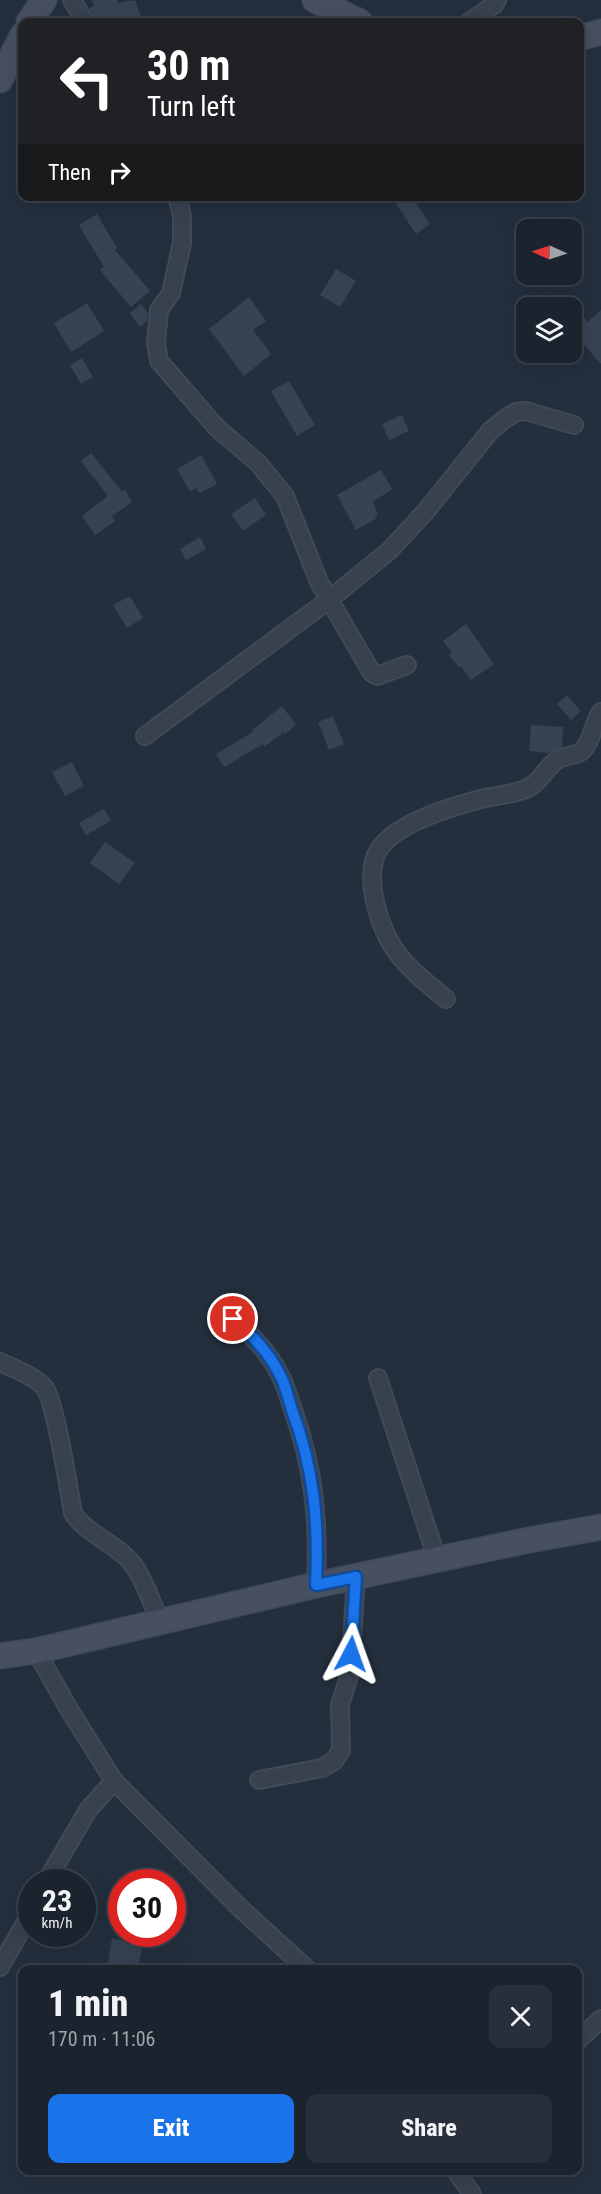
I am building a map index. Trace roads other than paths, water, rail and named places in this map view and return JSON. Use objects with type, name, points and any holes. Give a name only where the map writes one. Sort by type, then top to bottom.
[{"type":"main road","points":[[32,18],[44,0]]},
{"type":"main road","points":[[315,0],[352,18]]},
{"type":"main road","points":[[584,37],[601,32]]},
{"type":"main road","points":[[0,80],[18,44]]},
{"type":"main road","points":[[0,1656],[36,1651],[437,1559],[601,1527]]},
{"type":"street","points":[[72,0],[83,18]]},
{"type":"street","points":[[475,18],[494,5],[497,0]]},
{"type":"street","points":[[178,201],[182,216],[182,243],[171,293],[159,310],[156,343],[159,361],[216,428],[258,463],[285,496],[319,582],[372,673],[382,676],[407,665]]},
{"type":"street","points":[[145,736],[330,599],[390,550],[426,511],[491,430],[506,419],[516,412],[526,411],[574,424]]},
{"type":"street","points":[[446,999],[416,975],[392,948],[379,917],[372,888],[374,860],[386,840],[417,821],[464,803],[523,790],[535,784],[546,769],[559,759],[582,752],[601,712]]},
{"type":"street","points":[[224,1310],[263,1350],[280,1375],[304,1442],[315,1499],[318,1540],[316,1585]]},
{"type":"street","points":[[0,1362],[27,1375],[44,1387],[49,1396],[54,1417],[73,1513],[77,1520],[110,1543],[132,1563],[160,1621]]},
{"type":"street","points":[[378,1378],[437,1559]]},
{"type":"street","points":[[259,1780],[322,1768],[334,1761],[340,1750],[340,1705],[350,1673],[356,1577]]},
{"type":"street","points":[[36,1651],[114,1781],[240,1908],[303,1965]]},
{"type":"street","points":[[54,1869],[88,1810],[114,1781]]},
{"type":"street","points":[[0,1967],[18,1936]]},
{"type":"street","points":[[582,2036],[601,2019]]},
{"type":"street","points":[[459,2175],[472,2194]]}]
